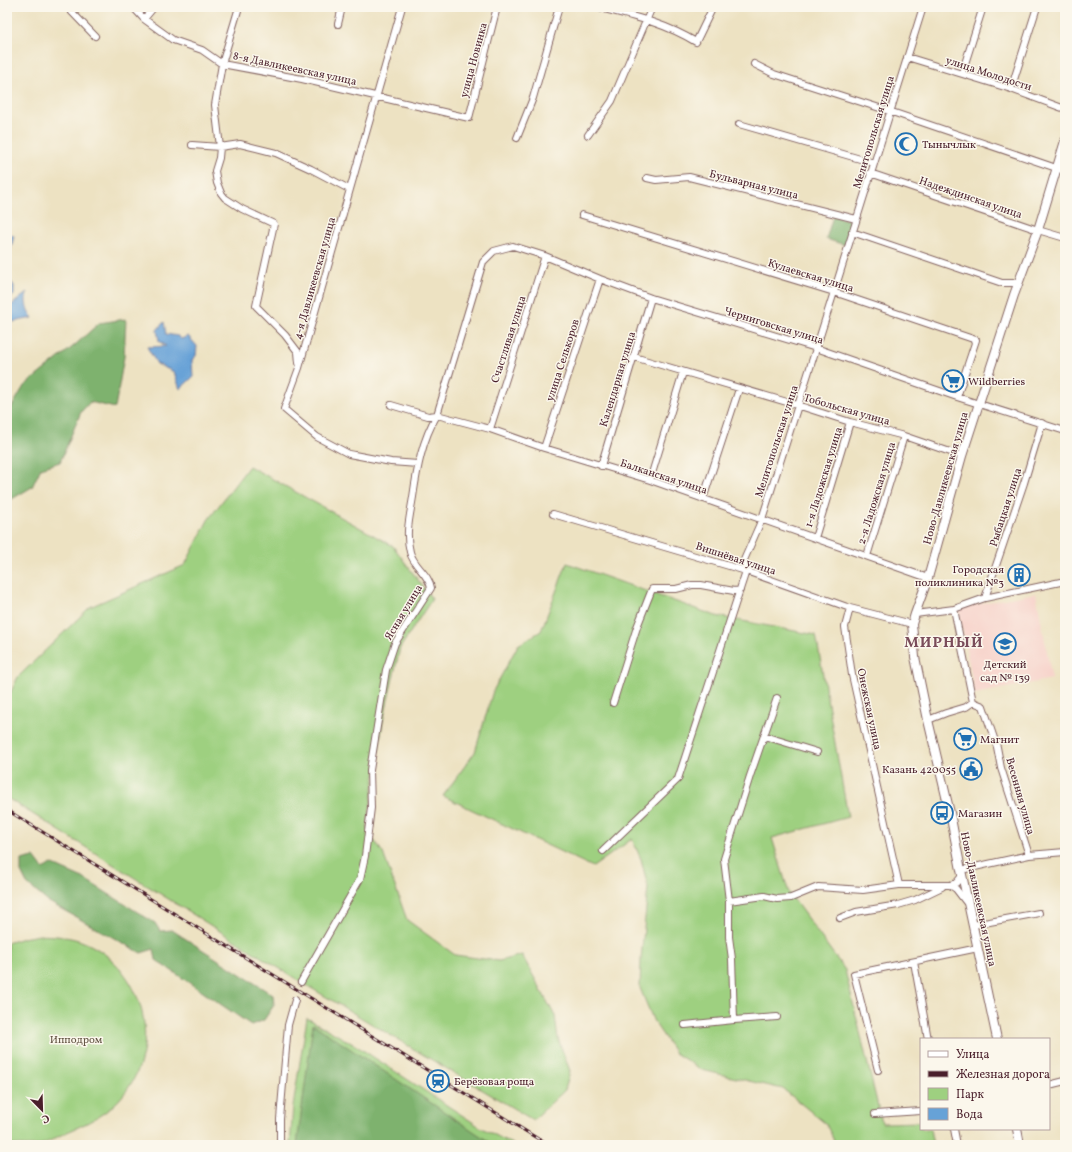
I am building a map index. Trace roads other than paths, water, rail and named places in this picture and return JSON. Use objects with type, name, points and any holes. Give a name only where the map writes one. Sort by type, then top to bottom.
[{"type":"street","points":[[67,7],[95,36]]},
{"type":"street","name":"8-я Давликеевская улица","points":[[132,7],[144,19],[173,40],[202,50],[222,64],[302,79],[468,118]]},
{"type":"street","points":[[144,19],[154,7]]},
{"type":"street","points":[[239,7],[222,64],[215,105],[220,147],[219,158],[215,171],[217,183],[225,198],[242,209],[274,224],[256,306],[286,335],[298,352],[299,368]]},
{"type":"street","points":[[338,24],[342,7]]},
{"type":"street","name":"4-я Давликеевская улица","points":[[402,7],[299,368],[284,409],[318,436],[349,454],[391,462],[418,464]]},
{"type":"street","name":"улица Новинка","points":[[468,118],[497,7]]},
{"type":"street","points":[[517,138],[533,98],[559,7]]},
{"type":"street","points":[[596,7],[647,19],[684,34],[696,42],[713,7]]},
{"type":"street","points":[[588,135],[612,101],[652,7]]},
{"type":"street","name":"Мелитопольская улица","points":[[603,851],[678,779],[746,571],[744,560],[762,519],[834,292],[889,111],[923,7]]},
{"type":"street","points":[[962,73],[983,7]]},
{"type":"street","points":[[1011,89],[1037,7]]},
{"type":"street","name":"улица Молодости","points":[[907,58],[962,73],[1065,109]]},
{"type":"street","points":[[754,64],[774,74],[889,111],[1061,170]]},
{"type":"street","points":[[739,124],[874,163]]},
{"type":"street","name":"Ново-Давликеевская улица","points":[[997,1038],[961,873],[947,800],[915,657],[912,624],[928,578],[962,456],[1018,283],[1061,170],[1065,141]]},
{"type":"street","points":[[192,146],[220,147],[240,144],[276,153],[349,189]]},
{"type":"street","name":"Надеждинская улица","points":[[870,173],[1065,238]]},
{"type":"street","name":"Бульварная улица","points":[[647,178],[656,180],[689,178],[856,220]]},
{"type":"street","name":"Кулаевская улица","points":[[582,215],[834,292],[976,340],[957,397]]},
{"type":"street","points":[[852,232],[1002,283],[1018,283]]},
{"type":"street","name":"Черниговская улица","points":[[483,262],[494,251],[513,246],[545,256],[600,279],[652,298],[816,348],[957,397],[1065,431]]},
{"type":"street","name":"Счастливая улица","points":[[490,429],[545,256]]},
{"type":"street","name":"Ясная улица","points":[[301,982],[360,879],[365,856],[371,808],[370,770],[386,670],[395,643],[431,588],[430,582],[410,554],[407,534],[418,464],[430,425],[437,415],[483,262]]},
{"type":"street","name":"улица Селькоров","points":[[544,448],[600,279]]},
{"type":"street","name":"Календарная улица","points":[[601,466],[652,298]]},
{"type":"street","name":"Тобольская улица","points":[[634,357],[798,405],[850,422],[904,436],[962,456]]},
{"type":"street","points":[[650,480],[683,372]]},
{"type":"street","points":[[703,498],[739,388]]},
{"type":"street","name":"Балканская улица","points":[[391,405],[428,416],[437,415],[490,429],[544,448],[650,480],[928,578]]},
{"type":"street","name":"1-я Ладожская улица","points":[[815,538],[850,422]]},
{"type":"street","name":"Рыбацкая улица","points":[[985,598],[1024,483],[1042,423]]},
{"type":"street","name":"2-я Ладожская улица","points":[[867,556],[904,436]]},
{"type":"street","name":"Вишнёвая улица","points":[[553,514],[746,571],[850,608],[912,624]]},
{"type":"street","points":[[915,614],[954,609],[985,598],[1065,581]]},
{"type":"street","points":[[613,704],[637,627],[652,589],[676,589],[692,585],[701,585],[734,591],[740,590]]},
{"type":"street","name":"Онежская улица","points":[[850,608],[845,627],[852,675],[899,885]]},
{"type":"street","points":[[928,720],[966,707],[973,702],[954,609]]},
{"type":"street","points":[[734,1020],[732,958],[729,938],[729,900],[724,859],[777,698]]},
{"type":"street","name":"Весенняя улица","points":[[973,702],[983,706],[998,747],[1001,768],[1029,855]]},
{"type":"street","points":[[764,736],[817,752]]},
{"type":"street","points":[[840,918],[856,912],[898,905],[915,900],[956,883],[961,873],[1029,855],[1065,852]]},
{"type":"street","points":[[729,900],[764,896],[777,899],[791,898],[818,887],[863,890],[899,885],[947,886],[956,889],[961,894],[968,906]]},
{"type":"street","points":[[973,925],[1039,913]]},
{"type":"street","points":[[878,1070],[854,974],[978,948]]},
{"type":"street","points":[[914,962],[928,1038]]},
{"type":"street","points":[[280,1145],[280,1119],[288,1025],[295,1000]]},
{"type":"street","points":[[685,1025],[777,1017]]},
{"type":"street","points":[[1050,1085],[1065,1081]]},
{"type":"street","points":[[875,1114],[920,1111]]},
{"type":"street","points":[[954,1130],[957,1145]]},
{"type":"street","points":[[1017,1130],[1020,1145]]},
{"type":"water","points":[[7,233],[14,236],[9,256],[7,256]]},
{"type":"water","points":[[7,276],[14,286],[14,295],[7,301]]},
{"type":"water","points":[[28,292],[26,305],[33,318],[13,322],[7,315],[7,306],[9,307]]},
{"type":"water","points":[[164,322],[166,334],[178,336],[181,339],[188,336],[197,346],[196,356],[192,360],[193,377],[180,389],[174,372],[157,364],[147,347],[166,346],[159,341],[157,330]]},
{"type":"railway","points":[[7,810],[548,1145]]},
{"type":"place","name":"Тынычлык","points":[[906,144]]},
{"type":"place","name":"Wildberries","points":[[953,381]]},
{"type":"place","name":"Городская поликлиника №3","points":[[1019,575]]},
{"type":"place","name":"Детский сад № 139","points":[[1005,644]]},
{"type":"place","name":"Магнит","points":[[965,739]]},
{"type":"place","name":"Казань 420055","points":[[971,769]]},
{"type":"place","name":"Магазин","points":[[942,813]]},
{"type":"place","name":"Берёзовая роща","points":[[438,1081]]},
{"type":"district","name":"МИРНЫЙ","points":[[944,642]]},
{"type":"park label","name":"Ипподром","points":[[76,1039]]}]
